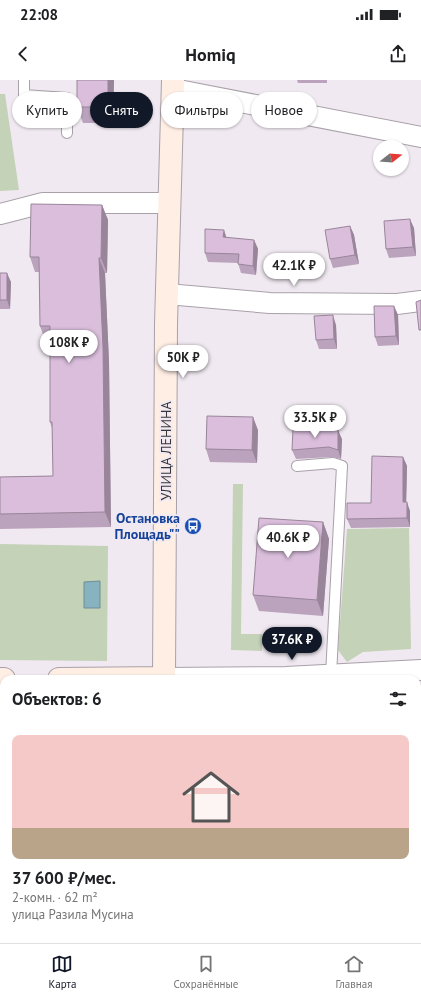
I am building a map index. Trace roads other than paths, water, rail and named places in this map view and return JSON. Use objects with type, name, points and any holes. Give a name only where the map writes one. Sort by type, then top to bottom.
[{"type":"main road","name":"УЛИЦА ЛЕНИНА","points":[[164,675],[167,294],[173,84]]},
{"type":"street","points":[[173,84],[421,137]]},
{"type":"street","points":[[0,214],[43,203],[169,203]]},
{"type":"street","points":[[167,294],[270,303],[397,304],[421,301]]},
{"type":"street","points":[[331,675],[421,670]]},
{"type":"lane","points":[[24,80],[24,95],[67,98],[67,133]]},
{"type":"lane","points":[[297,466],[333,463],[342,466],[331,675]]},
{"type":"water","points":[[100,581],[100,608],[84,608],[84,582]]},
{"type":"place","name":"Остановка Площадь\"\"","points":[[193,526]]}]
